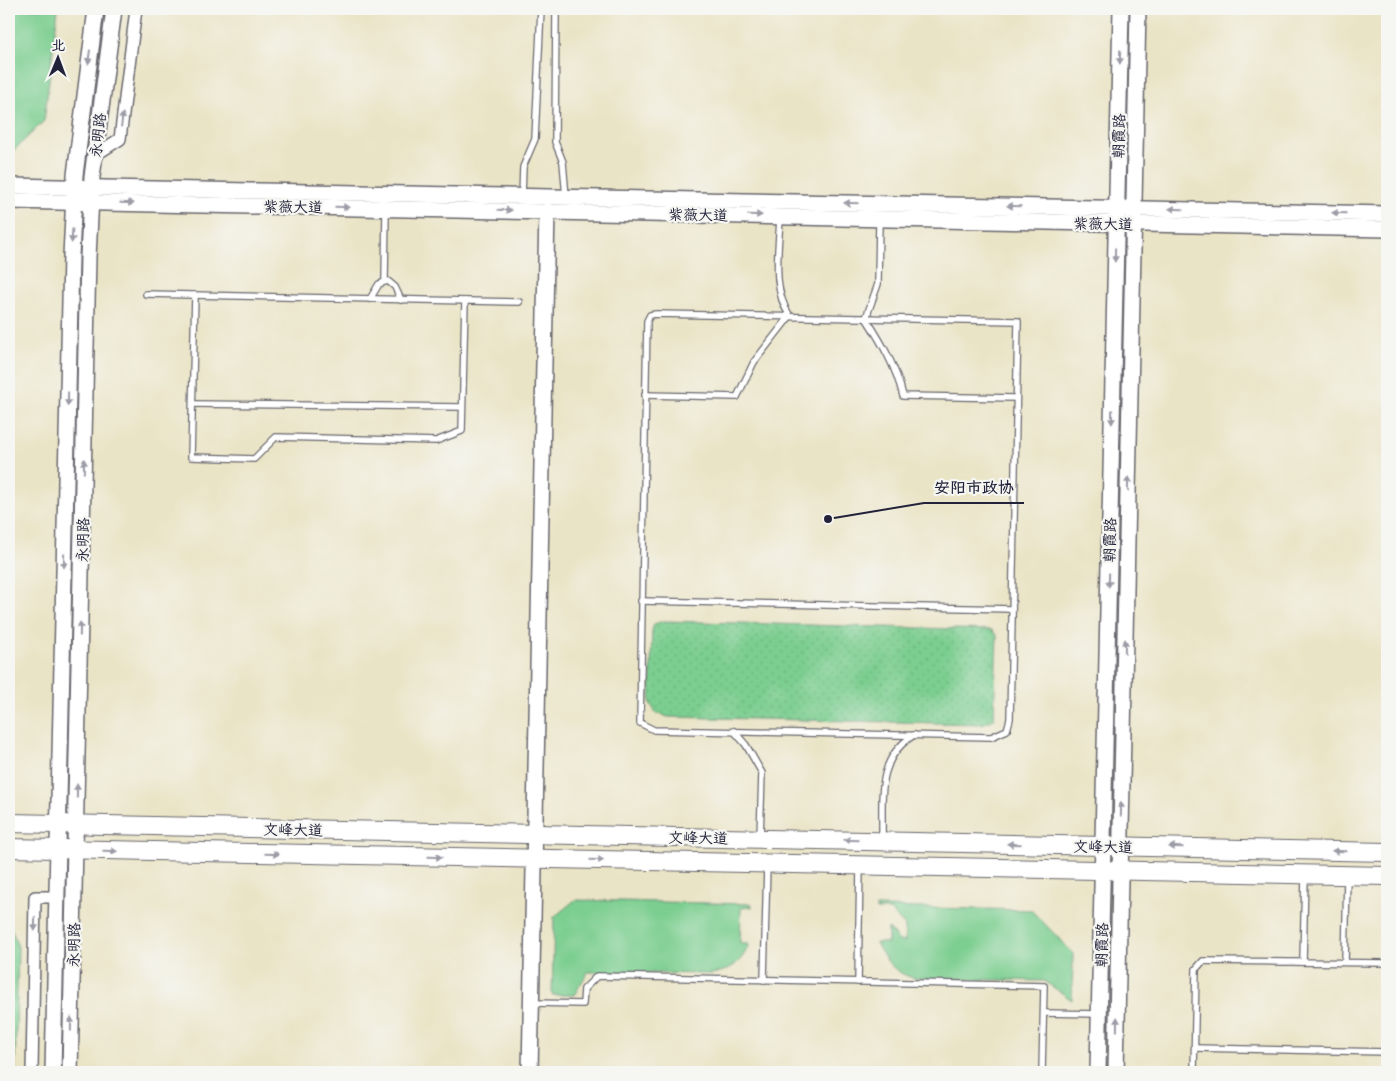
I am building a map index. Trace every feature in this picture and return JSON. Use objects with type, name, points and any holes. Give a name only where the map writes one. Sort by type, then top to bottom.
[{"type":"main road","name":"文峰大道","points":[[9,823],[1387,852]]},
{"type":"main road","name":"文峰大道","points":[[9,848],[1387,876]]},
{"type":"street","name":"永明路","points":[[67,824],[74,194],[96,9]]},
{"type":"street","name":"永明路","points":[[70,1072],[66,850],[91,195],[114,9]]},
{"type":"street","points":[[95,155],[120,139],[136,9]]},
{"type":"street","name":"朝霞路","points":[[1098,1072],[1121,9]]},
{"type":"street","name":"朝霞路","points":[[1116,1072],[1138,9]]},
{"type":"street","name":"紫薇大道","points":[[9,186],[91,195],[386,208],[879,218],[1387,214]]},
{"type":"street","name":"紫薇大道","points":[[9,200],[74,194]]},
{"type":"street","name":"紫薇大道","points":[[91,195],[522,196],[1116,216]]},
{"type":"street","points":[[530,1072],[547,211]]},
{"type":"street","name":"紫薇大道","points":[[1134,216],[1387,229]]},
{"type":"street","name":"永明路","points":[[53,1072],[57,897],[66,850]]},
{"type":"street","points":[[32,1072],[35,897],[57,897]]},
{"type":"lane","points":[[522,196],[523,167],[535,139],[541,9]]},
{"type":"lane","points":[[556,9],[555,142],[563,162],[566,197]]},
{"type":"lane","points":[[385,282],[386,208]]},
{"type":"lane","points":[[780,216],[779,286],[781,299],[790,316]]},
{"type":"lane","points":[[866,318],[878,284],[879,218]]},
{"type":"lane","points":[[370,299],[375,288],[385,282],[391,283],[401,300]]},
{"type":"lane","points":[[146,294],[519,302]]},
{"type":"lane","points":[[195,295],[191,457],[254,458],[276,438],[436,441],[462,431],[465,301]]},
{"type":"lane","points":[[650,315],[866,318],[1018,321],[1010,719],[1007,730],[991,736],[914,735],[654,730],[640,723],[645,396],[647,321],[650,315]]},
{"type":"lane","points":[[645,396],[738,397],[754,362],[790,316]]},
{"type":"lane","points":[[866,318],[885,346],[903,396],[1016,398]]},
{"type":"lane","points":[[193,404],[462,407]]},
{"type":"lane","points":[[641,601],[1012,609]]},
{"type":"lane","points":[[734,731],[746,745],[762,773],[760,838]]},
{"type":"lane","points":[[882,841],[884,773],[897,748],[914,735]]},
{"type":"lane","points":[[764,980],[767,864]]},
{"type":"lane","points":[[858,982],[860,866]]},
{"type":"lane","points":[[1303,962],[1305,875]]},
{"type":"lane","points":[[1345,962],[1347,875]]},
{"type":"lane","points":[[1194,1072],[1196,969],[1199,964],[1209,960],[1387,963]]},
{"type":"lane","points":[[531,1003],[584,1004],[584,989],[597,976],[1044,986],[1042,1072]]},
{"type":"lane","points":[[1044,1013],[1099,1014]]},
{"type":"lane","points":[[1195,1048],[1387,1052]]},
{"type":"green space","points":[[9,9],[58,9],[44,121],[9,155]]},
{"type":"green space","points":[[663,621],[992,630],[997,636],[994,719],[982,724],[668,717],[656,713],[650,703],[652,631],[654,624]]},
{"type":"green space","points":[[575,900],[752,904],[752,907],[741,908],[740,944],[749,944],[739,961],[730,968],[718,973],[588,972],[574,995],[552,995],[554,917]]},
{"type":"green space","points":[[876,907],[1031,910],[1073,953],[1072,1000],[1044,981],[913,978],[906,976],[891,965],[876,943],[888,943],[888,928],[899,941],[905,942],[905,926],[890,910],[876,910]]},
{"type":"green space","points":[[9,922],[18,947],[15,1072],[9,1072]]},
{"type":"place","name":"安阳市政协","points":[[828,519]]}]
